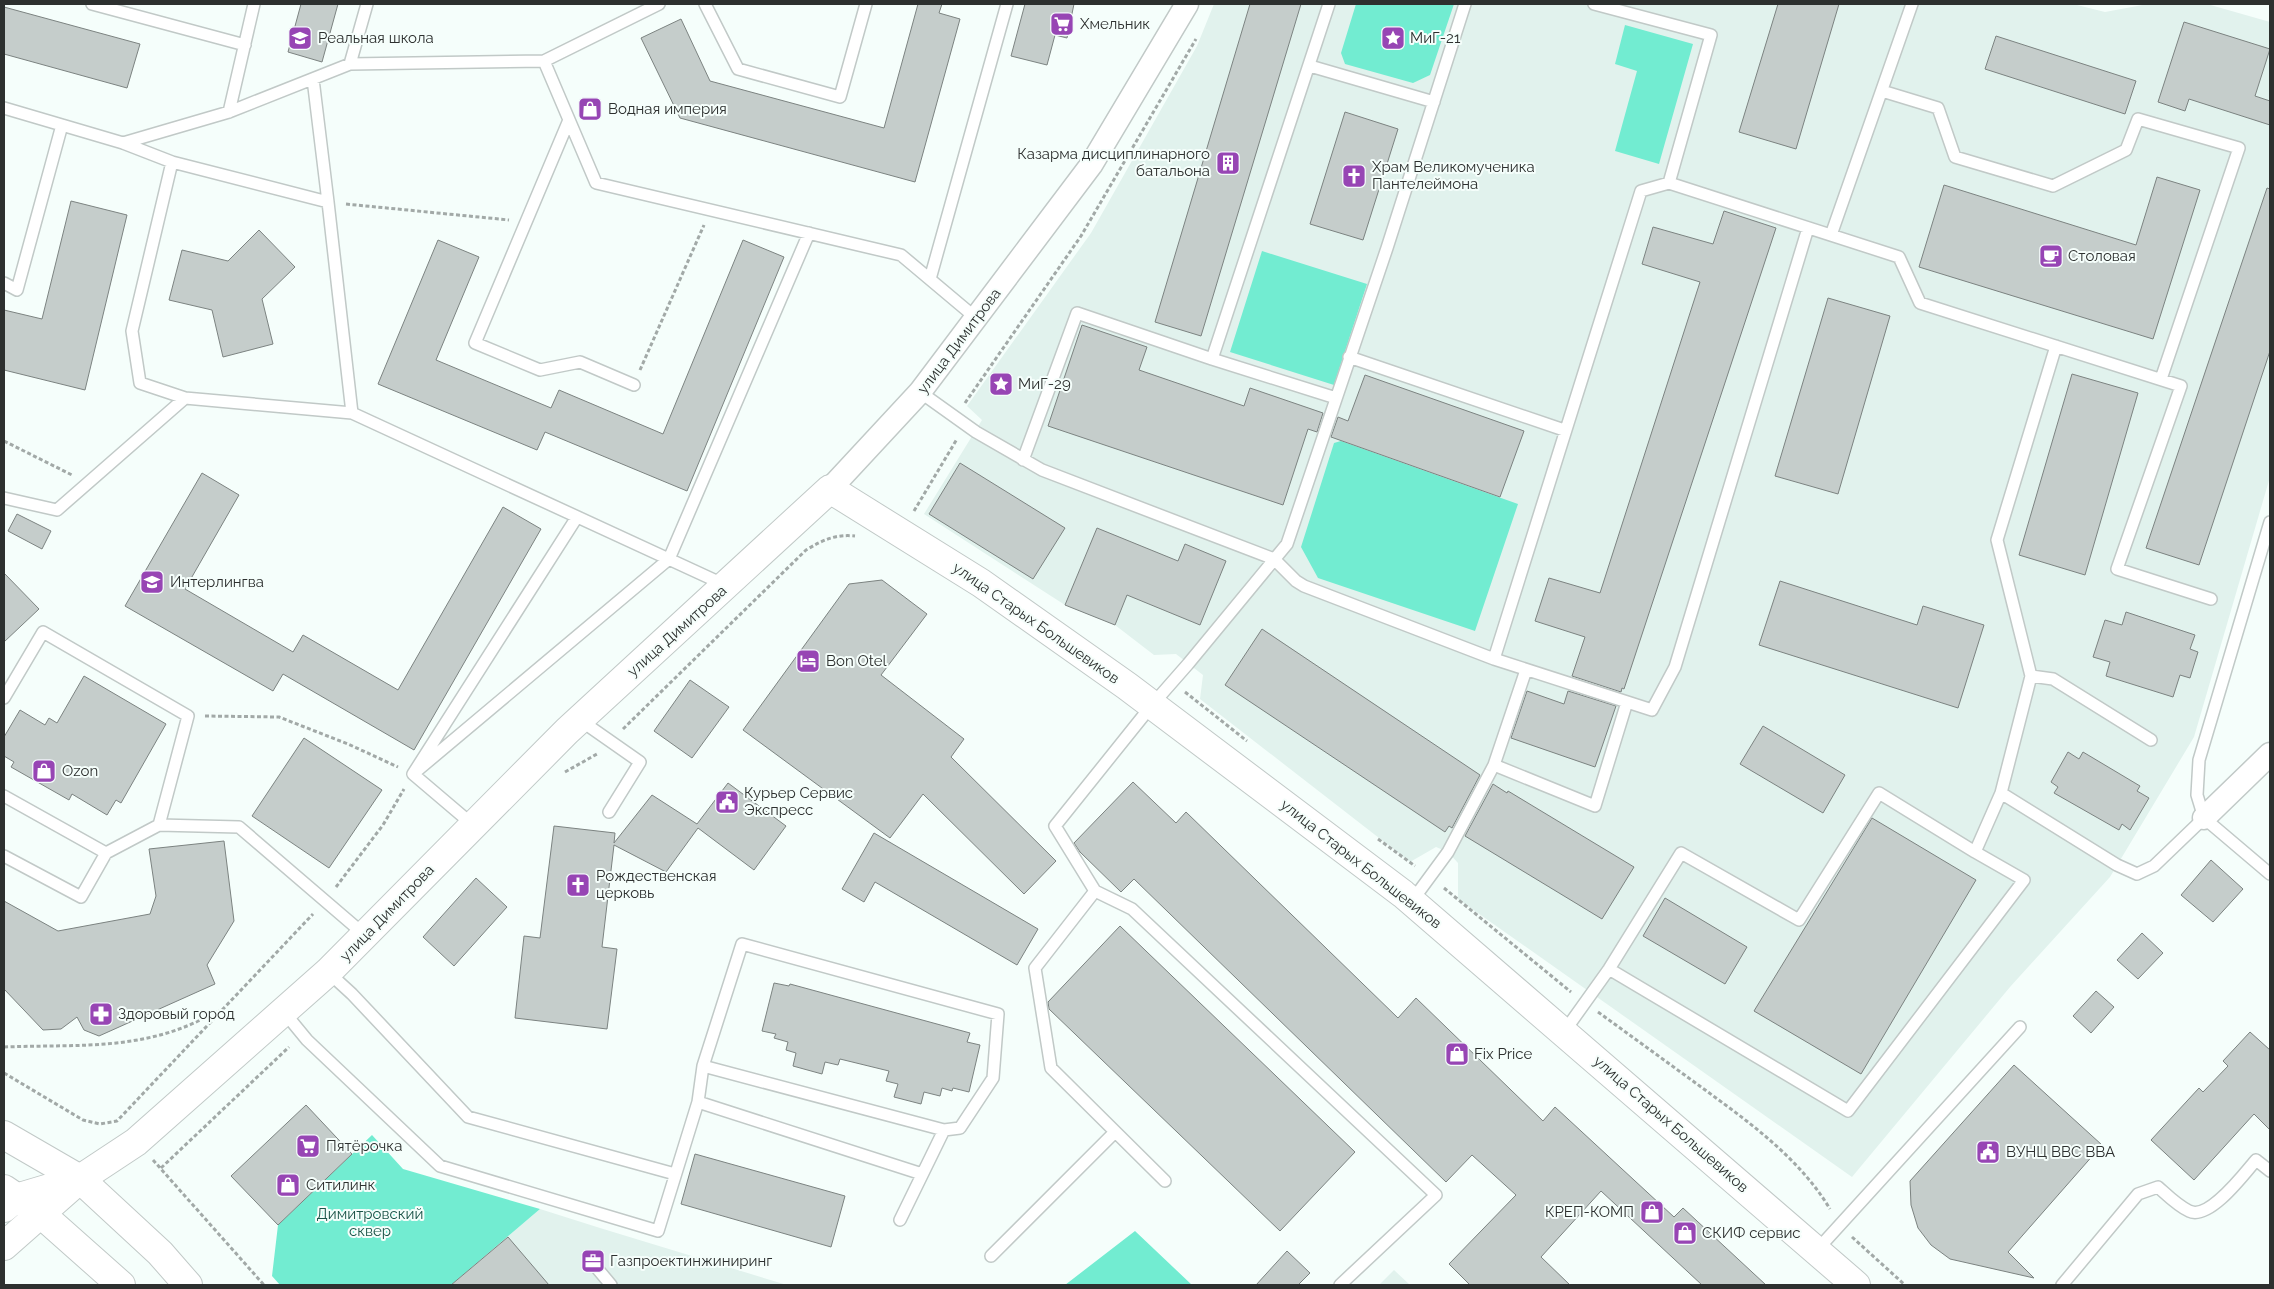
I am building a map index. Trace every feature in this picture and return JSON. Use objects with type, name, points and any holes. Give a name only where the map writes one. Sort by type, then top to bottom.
[{"type":"street","name":"улица Димитрова","points":[[4,1246],[80,1179],[136,1142],[328,972],[366,936],[473,824],[580,720],[830,489],[920,392],[1091,165],[1187,4]]},
{"type":"street","name":"улица Старых Большевиков","points":[[830,489],[981,583],[1152,705],[1412,901],[1856,1285]]},
{"type":"street","points":[[2204,818],[2270,754]]},
{"type":"street","points":[[4,1135],[80,1179],[160,1253],[188,1285]]},
{"type":"street","name":"улица Димитрова","points":[[8,1198],[80,1179]]},
{"type":"street","points":[[8,1198],[40,1214],[121,1285]]},
{"type":"lane","points":[[92,4],[245,45]]},
{"type":"lane","points":[[230,112],[254,4]]},
{"type":"lane","points":[[350,64],[368,4]]},
{"type":"lane","points":[[123,144],[230,112],[350,64],[544,61],[659,4]]},
{"type":"lane","points":[[706,4],[738,69],[840,97],[866,4]]},
{"type":"lane","points":[[930,279],[1007,4]]},
{"type":"lane","points":[[1212,359],[1330,4]]},
{"type":"lane","points":[[1340,1285],[1436,1195],[1132,910],[1095,891],[1055,826],[1152,705],[1287,544],[1465,4]]},
{"type":"lane","points":[[1594,4],[1711,35],[1669,183]]},
{"type":"lane","points":[[1832,235],[1912,4]]},
{"type":"lane","points":[[544,61],[596,183],[901,254],[976,318]]},
{"type":"lane","points":[[1310,66],[1434,102]]},
{"type":"lane","points":[[313,79],[352,413]]},
{"type":"lane","points":[[1882,91],[1938,108],[1955,157],[2053,186],[2126,150],[2138,119],[2239,148],[2161,379]]},
{"type":"lane","points":[[4,108],[123,144],[172,162],[328,202]]},
{"type":"lane","points":[[569,120],[475,343],[540,370],[580,362],[634,385]]},
{"type":"lane","points":[[4,283],[18,290],[62,125]]},
{"type":"lane","points":[[172,162],[132,331],[140,383],[185,398],[352,413],[726,586]]},
{"type":"lane","points":[[1494,659],[1564,430],[1641,191],[1669,183],[1899,257],[1920,303],[2180,386],[2117,569],[2211,599]]},
{"type":"lane","points":[[920,392],[965,424],[1042,470],[1274,559],[1304,586],[1494,659],[1652,710],[1675,667],[1808,228]]},
{"type":"lane","points":[[412,774],[669,559],[809,233]]},
{"type":"lane","points":[[1023,460],[1077,313],[1212,359],[1336,398]]},
{"type":"lane","points":[[1975,852],[2001,792],[2031,676],[1997,540],[2056,346]]},
{"type":"lane","points":[[1349,357],[1564,430]]},
{"type":"lane","points":[[4,498],[57,510],[185,398]]},
{"type":"lane","points":[[412,774],[577,517]]},
{"type":"lane","points":[[2270,522],[2199,760],[2197,795],[2204,818],[2270,874]]},
{"type":"lane","points":[[4,698],[43,632],[188,716],[160,825]]},
{"type":"lane","points":[[1412,901],[1448,852],[1494,765],[1526,670]]},
{"type":"lane","points":[[2031,676],[2053,679],[2151,740]]},
{"type":"lane","points":[[1494,765],[1594,806],[1627,702]]},
{"type":"lane","points":[[580,720],[640,762],[609,812]]},
{"type":"lane","points":[[412,774],[473,824]]},
{"type":"lane","points":[[2001,792],[2117,864],[2137,874],[2154,866],[2204,818]]},
{"type":"lane","points":[[1564,1032],[1608,969],[1681,853],[1800,920],[1879,793],[2024,880],[1848,1111],[1608,969]]},
{"type":"lane","points":[[4,796],[106,853]]},
{"type":"lane","points":[[4,856],[81,897],[106,853],[160,825],[240,827],[366,936]]},
{"type":"lane","points":[[1095,891],[1035,968],[1051,1068],[1165,1181]]},
{"type":"lane","points":[[284,1012],[307,1040],[440,1166],[658,1231],[698,1102],[703,1066],[742,944],[998,1014],[993,1078],[960,1128],[944,1130],[703,1066]]},
{"type":"lane","points":[[328,972],[352,994],[468,1117],[675,1174]]},
{"type":"lane","points":[[1817,1250],[2020,1027]]},
{"type":"lane","points":[[698,1102],[922,1174]]},
{"type":"lane","points":[[900,1220],[944,1130]]},
{"type":"lane","points":[[991,1256],[1115,1132]]},
{"type":"lane","points":[[2062,1285],[2138,1194],[2158,1187],[2190,1212],[2205,1211],[2216,1203],[2256,1160],[2270,1171]]},
{"type":"lane","points":[[591,1262],[611,1285]]},
{"type":"path","points":[[912,516],[965,424],[964,405],[1081,236],[1192,48],[1199,30]]},
{"type":"path","points":[[328,202],[526,222]]},
{"type":"path","points":[[634,385],[711,210]]},
{"type":"path","points":[[4,441],[88,483]]},
{"type":"path","points":[[563,773],[590,759],[612,741],[806,550],[824,539],[840,535],[859,536]]},
{"type":"path","points":[[4,1073],[83,1120],[100,1124],[116,1121],[326,901],[383,825],[412,774],[348,744],[278,717],[188,716]]},
{"type":"path","points":[[4,1047],[119,1044],[143,1040],[196,1024],[224,1008]]},
{"type":"path","points":[[161,1168],[302,1032]]},
{"type":"path","points":[[148,1154],[264,1285]]},
{"type":"shaded area","points":[[1214,4],[2073,4],[2105,12],[2148,4],[2207,4],[2270,22],[2270,477],[2194,737],[2110,877],[2010,987],[1852,1177],[1458,899],[1458,863],[1448,852],[1436,847],[1410,862],[1200,699],[1203,675],[1176,654],[1154,655],[1115,625],[1065,605],[924,514],[982,420],[967,406],[1091,233],[1197,46]]},
{"type":"shaded area","name":"Газпроектинжиниринг","points":[[540,1209],[600,1228],[787,1285],[451,1285]]},
{"type":"shaded area","points":[[1394,1270],[1410,1285],[1379,1285]]},
{"type":"green space","points":[[1356,4],[1454,4],[1430,75],[1413,83],[1345,64],[1341,53]]},
{"type":"green space","points":[[1625,25],[1693,44],[1659,164],[1615,151],[1637,71],[1615,64]]},
{"type":"green space","points":[[1262,251],[1367,284],[1334,385],[1230,352]]},
{"type":"green space","points":[[1341,441],[1518,504],[1475,631],[1318,578],[1301,547],[1334,443]]},
{"type":"green space","name":"Димитровский сквер","points":[[372,1135],[403,1169],[540,1209],[451,1285],[280,1285],[272,1276],[278,1225]]},
{"type":"green space","points":[[1135,1231],[1192,1285],[1065,1285]]},
{"type":"building","points":[[301,4],[338,4],[322,62],[288,52]]},
{"type":"building","points":[[918,4],[942,4],[939,13],[960,19],[915,182],[680,118],[641,38],[681,19],[710,81],[884,128]]},
{"type":"building","points":[[1025,4],[1074,4],[1067,38],[1055,35],[1047,65],[1011,56]]},
{"type":"building","name":"Казарма дисциплинарного батальона","points":[[1250,4],[1301,4],[1201,336],[1155,322]]},
{"type":"building","points":[[1778,4],[1839,4],[1796,149],[1739,132]]},
{"type":"building","points":[[4,7],[140,44],[127,88],[4,54]]},
{"type":"building","points":[[2184,22],[2270,49],[2255,96],[2270,101],[2270,125],[2189,99],[2185,111],[2158,102]]},
{"type":"building","points":[[1996,36],[2136,81],[2125,114],[1985,69]]},
{"type":"building","name":"Храм Великомученика Пантелеймона","points":[[1345,112],[1398,129],[1363,240],[1310,224]]},
{"type":"building","name":"Столовая","points":[[2157,177],[2200,190],[2153,339],[1919,267],[1944,185],[2136,245]]},
{"type":"building","points":[[2267,188],[2270,189],[2270,351],[2199,565],[2146,548]]},
{"type":"building","points":[[71,201],[127,215],[85,390],[4,370],[4,310],[42,319]]},
{"type":"building","points":[[1724,211],[1776,228],[1624,689],[1622,688],[1621,692],[1572,676],[1585,637],[1535,621],[1549,578],[1600,593],[1700,282],[1642,264],[1653,227],[1713,244]]},
{"type":"building","points":[[259,230],[295,267],[262,299],[273,344],[223,357],[212,310],[169,300],[182,250],[228,261]]},
{"type":"building","points":[[438,240],[479,257],[436,360],[551,408],[559,390],[663,434],[743,240],[784,257],[687,491],[545,432],[537,450],[378,384]]},
{"type":"building","points":[[1828,298],[1890,316],[1838,494],[1775,476]]},
{"type":"building","points":[[1082,325],[1147,347],[1139,370],[1244,406],[1250,388],[1323,413],[1317,432],[1308,429],[1283,505],[1048,426]]},
{"type":"building","points":[[2072,374],[2138,393],[2085,575],[2019,555]]},
{"type":"building","points":[[1365,375],[1524,431],[1500,497],[1331,437],[1338,417],[1348,421]]},
{"type":"building","points":[[960,463],[1065,528],[1033,579],[929,514]]},
{"type":"building","points":[[202,473],[239,495],[185,589],[293,652],[303,635],[398,690],[503,507],[541,529],[414,750],[283,674],[273,691],[125,606]]},
{"type":"building","points":[[17,514],[51,531],[42,549],[8,531]]},
{"type":"building","points":[[1097,528],[1178,561],[1185,544],[1226,561],[1200,625],[1127,595],[1115,625],[1065,605]]},
{"type":"building","points":[[4,573],[39,609],[4,642]]},
{"type":"building","points":[[882,580],[927,614],[881,675],[964,739],[951,757],[1056,861],[1024,894],[923,794],[890,838],[743,730],[849,584]]},
{"type":"building","points":[[1780,581],[1917,625],[1923,606],[1984,625],[1958,708],[1759,645]]},
{"type":"building","points":[[2126,612],[2195,635],[2190,649],[2198,652],[2190,678],[2180,675],[2173,697],[2106,676],[2110,662],[2093,657],[2105,620],[2122,625]]},
{"type":"building","points":[[1262,629],[1480,775],[1452,828],[1449,826],[1445,832],[1225,685]]},
{"type":"building","points":[[84,676],[166,724],[121,803],[116,800],[107,815],[72,794],[69,800],[11,767],[14,762],[4,756],[4,737],[20,710],[45,725],[49,718],[57,723]]},
{"type":"building","points":[[690,680],[729,707],[692,758],[654,731]]},
{"type":"building","points":[[1527,691],[1564,704],[1568,691],[1616,706],[1595,767],[1511,738]]},
{"type":"building","points":[[1763,726],[1845,775],[1823,813],[1740,764]]},
{"type":"building","points":[[304,738],[382,790],[329,868],[252,816]]},
{"type":"building","points":[[2068,752],[2079,759],[2083,752],[2140,786],[2137,791],[2149,798],[2130,830],[2122,824],[2119,830],[2054,793],[2058,787],[2051,782]]},
{"type":"building","points":[[1133,782],[1176,823],[1186,812],[1398,1018],[1416,998],[1543,1121],[1555,1107],[1674,1217],[1683,1208],[1766,1285],[1702,1285],[1601,1191],[1541,1257],[1570,1285],[1470,1285],[1449,1264],[1516,1195],[1472,1155],[1446,1182],[1134,879],[1121,892],[1080,852],[1074,843]]},
{"type":"building","name":"Рождественская церковь","points":[[728,783],[786,826],[754,870],[698,828],[666,872],[614,845],[602,947],[617,949],[607,1029],[515,1018],[524,936],[540,938],[554,826],[615,833],[614,843],[652,795],[697,824]]},
{"type":"building","points":[[1493,784],[1507,793],[1508,791],[1634,867],[1602,919],[1465,836]]},
{"type":"building","points":[[1872,818],[1976,880],[1861,1074],[1754,1011]]},
{"type":"building","points":[[874,833],[1038,929],[1017,965],[875,882],[864,902],[842,889]]},
{"type":"building","points":[[224,841],[234,921],[207,965],[215,984],[99,1036],[84,1030],[77,1017],[61,1029],[43,1030],[4,989],[4,901],[58,931],[150,914],[156,896],[149,849]]},
{"type":"building","points":[[2211,860],[2243,889],[2213,922],[2181,895]]},
{"type":"building","points":[[476,878],[507,907],[454,966],[423,937]]},
{"type":"building","points":[[1665,898],[1747,947],[1725,984],[1643,936]]},
{"type":"building","points":[[1120,926],[1355,1152],[1280,1231],[1049,1009],[1048,1002]]},
{"type":"building","points":[[2142,933],[2163,953],[2138,979],[2117,960]]},
{"type":"building","points":[[774,983],[789,986],[790,984],[970,1033],[967,1042],[980,1045],[969,1092],[953,1088],[952,1091],[942,1088],[940,1096],[924,1092],[921,1104],[894,1097],[898,1084],[886,1081],[889,1071],[840,1059],[838,1065],[825,1062],[822,1074],[793,1066],[796,1053],[786,1050],[788,1042],[774,1038],[776,1034],[762,1031]]},
{"type":"building","points":[[2096,991],[2114,1007],[2091,1033],[2073,1016]]},
{"type":"building","points":[[2250,1032],[2270,1050],[2270,1130],[2254,1114],[2194,1180],[2151,1140],[2199,1088],[2203,1092],[2228,1066],[2223,1061]]},
{"type":"building","points":[[2014,1065],[2102,1145],[2008,1252],[2034,1278],[1950,1259],[1931,1245],[1918,1228],[1911,1205],[1910,1181]]},
{"type":"building","points":[[306,1105],[352,1154],[278,1225],[231,1176]]},
{"type":"building","points":[[695,1154],[845,1196],[831,1247],[681,1204]]},
{"type":"building","points":[[508,1237],[549,1285],[451,1285]]},
{"type":"building","points":[[1287,1251],[1310,1273],[1298,1285],[1256,1285]]},
{"type":"place","name":"Хмельник","points":[[1062,24]]},
{"type":"place","name":"Реальная школа","points":[[300,38]]},
{"type":"place","name":"МиГ-21","points":[[1393,38]]},
{"type":"place","name":"Водная империя","points":[[590,109]]},
{"type":"place","name":"Казарма дисциплинарного батальона","points":[[1228,163]]},
{"type":"place","name":"Храм Великомученика Пантелеймона","points":[[1354,176]]},
{"type":"place","name":"Столовая","points":[[2051,256]]},
{"type":"place","name":"МиГ-29","points":[[1001,384]]},
{"type":"place","name":"Интерлингва","points":[[152,582]]},
{"type":"place","name":"Bon Otel","points":[[808,661]]},
{"type":"place","name":"Ozon","points":[[44,771]]},
{"type":"place","name":"Курьер Сервис Экспресс","points":[[727,802]]},
{"type":"place","name":"Рождественская церковь","points":[[578,885]]},
{"type":"place","name":"Здоровый город","points":[[101,1014]]},
{"type":"place","name":"Fix Price","points":[[1457,1054]]},
{"type":"place","name":"Пятёрочка","points":[[308,1146]]},
{"type":"place","name":"ВУНЦ ВВС ВВА","points":[[1988,1152]]},
{"type":"place","name":"Ситилинк","points":[[288,1185]]},
{"type":"place","name":"КРЕП-КОМП","points":[[1652,1212]]},
{"type":"place","name":"СКИФ сервис","points":[[1685,1233]]},
{"type":"place","name":"Газпроектинжиниринг","points":[[593,1261]]}]
